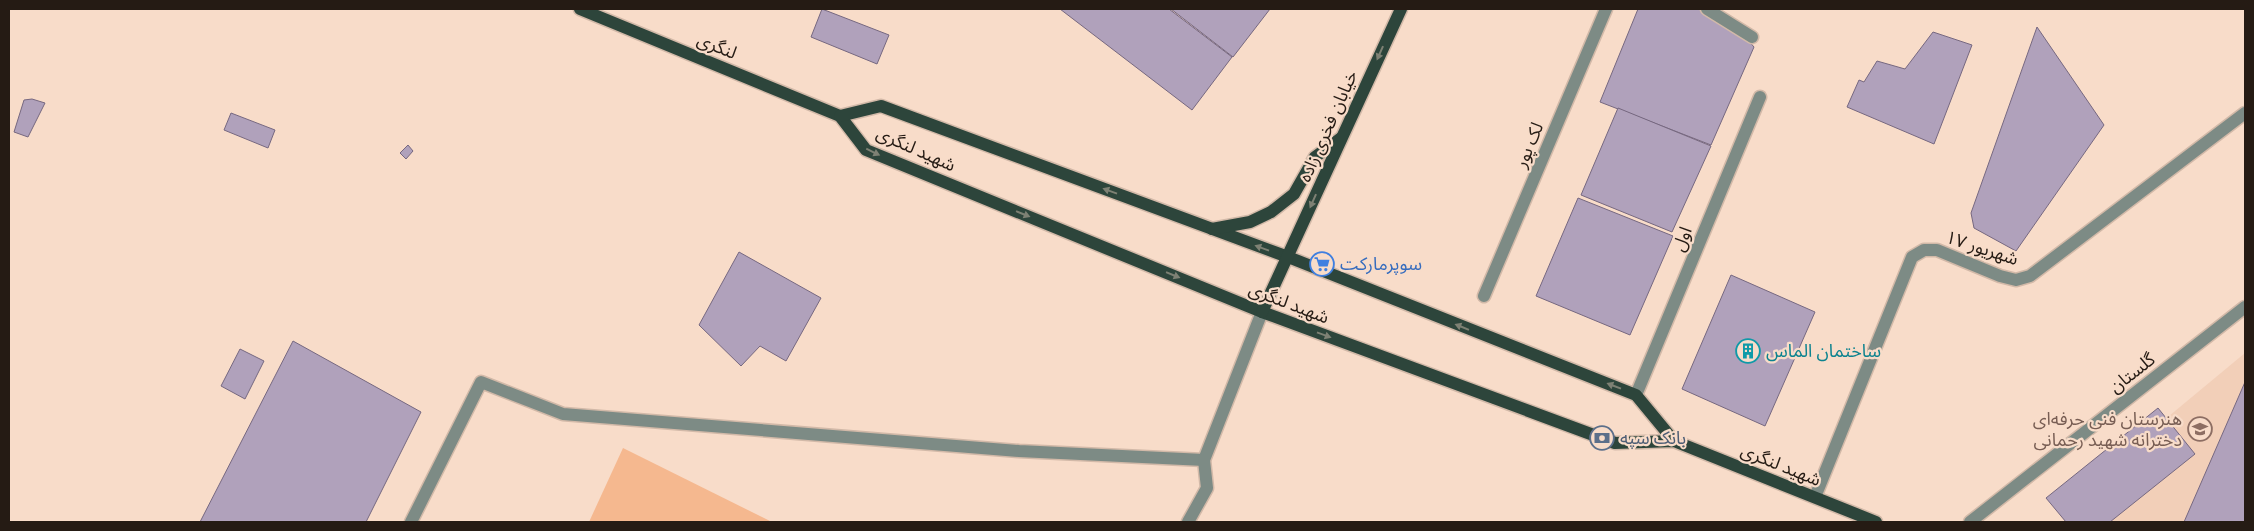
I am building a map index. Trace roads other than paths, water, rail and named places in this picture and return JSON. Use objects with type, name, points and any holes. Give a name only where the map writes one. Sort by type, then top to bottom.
[{"type":"main road","name":"لنگری","points":[[580,9],[840,116]]},
{"type":"main road","name":"خیابان فخری زاده","points":[[1262,312],[1400,9]]},
{"type":"main road","name":"شهید لنگری","points":[[1674,441],[1636,395],[1288,258],[881,106],[840,116],[866,150],[1262,312],[1615,443],[1674,441],[1876,522]]},
{"type":"main road","points":[[1212,229],[1250,222],[1271,212],[1294,194],[1315,157],[1343,137]]},
{"type":"street","name":"لک پور","points":[[1484,296],[1606,9]]},
{"type":"street","points":[[1707,9],[1752,37]]},
{"type":"street","name":"اول","points":[[1636,395],[1760,97]]},
{"type":"street","name":"۱۷ شهریور","points":[[1815,497],[1912,257],[1924,250],[1937,250],[2000,276],[2016,280],[2030,276],[2245,113]]},
{"type":"street","name":"گلستان","points":[[1970,522],[2245,307]]},
{"type":"street","points":[[1188,522],[1206,488],[1204,460],[1262,312]]},
{"type":"street","points":[[411,522],[481,382],[563,414],[1019,451],[1204,460]]},
{"type":"place","name":"سوپرمارکت","points":[[1322,264]]},
{"type":"place","name":"ساختمان الماس","points":[[1748,351]]},
{"type":"place","name":"هنرستان فنی حرفه‌ای دخترانه شهید رحمانی","points":[[2200,429]]},
{"type":"place","name":"بانک سپه","points":[[1602,438]]}]
